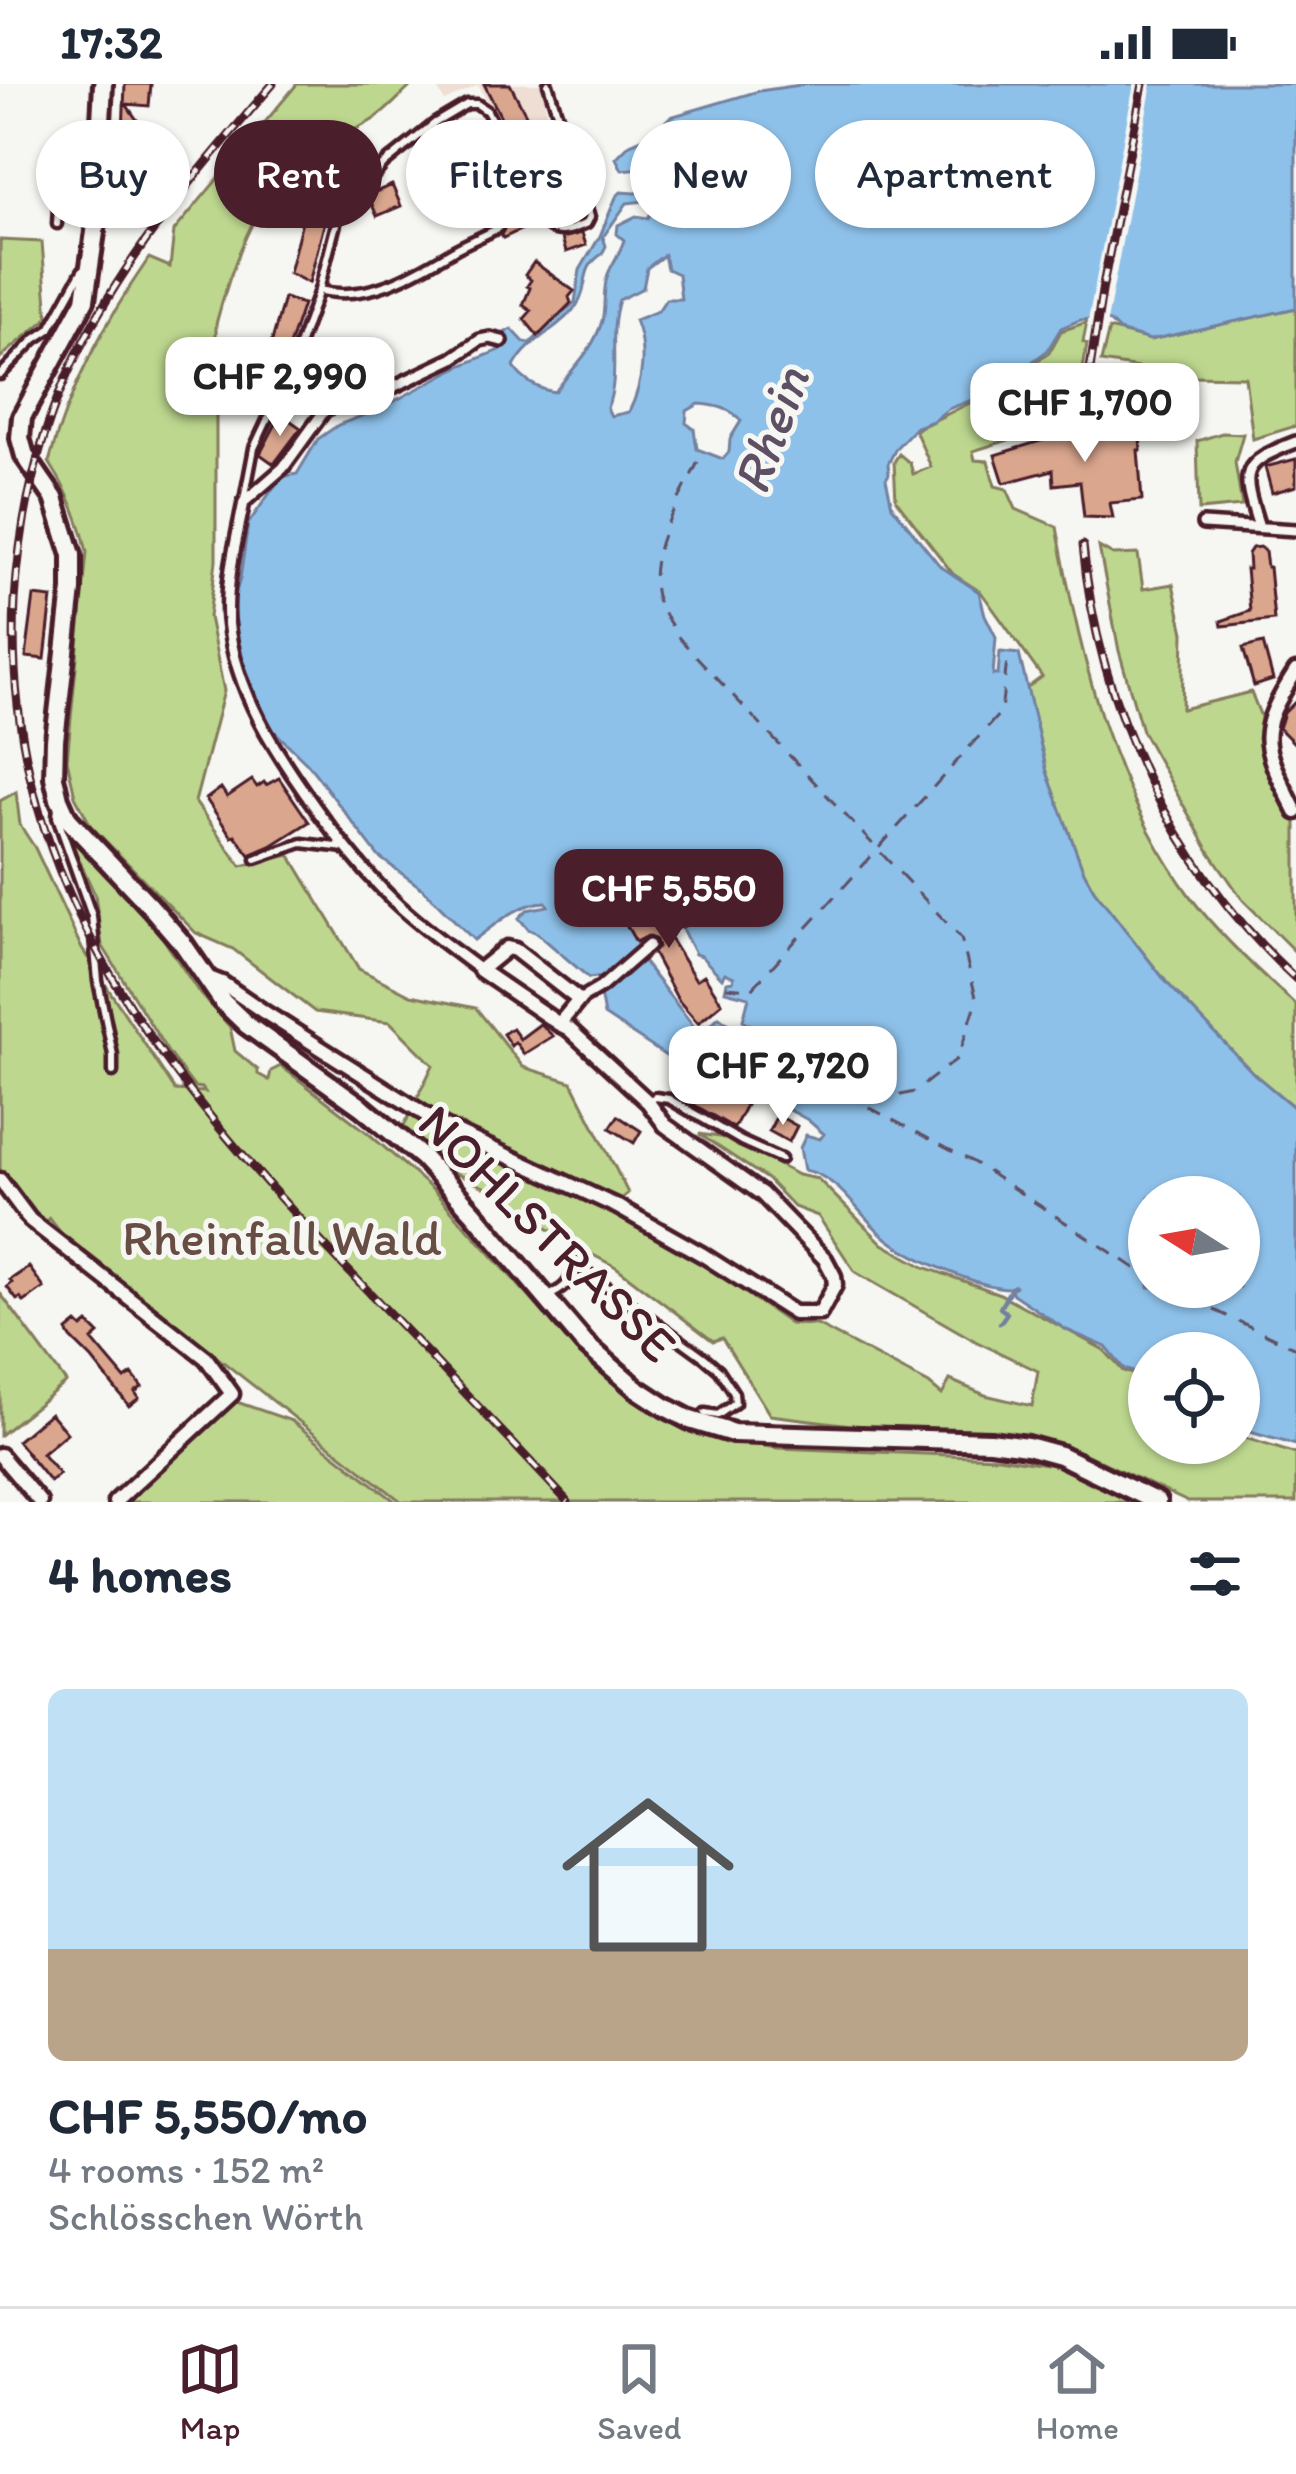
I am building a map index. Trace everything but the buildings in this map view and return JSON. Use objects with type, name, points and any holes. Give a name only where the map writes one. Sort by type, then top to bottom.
[{"type":"street","points":[[101,120],[103,84]]},
{"type":"street","points":[[59,799],[55,740],[72,555],[54,498],[25,456],[20,438],[22,417],[86,301],[94,228]]},
{"type":"street","points":[[202,975],[246,997],[445,1127],[633,1215],[794,1313],[820,1313],[835,1285],[825,1259],[762,1194],[665,1125],[648,1102],[569,1030],[481,970],[396,903],[345,848],[264,733],[235,659],[227,615],[244,502],[283,467],[325,410],[394,386],[480,340],[502,341]]},
{"type":"street","points":[[1259,527],[1247,478],[1252,465],[1259,456],[1296,442]]},
{"type":"street","points":[[1203,524],[1296,530]]},
{"type":"street","points":[[1296,670],[1273,707],[1266,729],[1268,749],[1296,812]]},
{"type":"street","name":"NOHLSTRASSE","points":[[59,799],[68,819],[183,944],[223,1002],[422,1157],[585,1344],[665,1407],[715,1430],[755,1435],[1027,1446],[1076,1462],[1157,1502]]},
{"type":"street","points":[[559,1024],[579,1000],[649,945]]},
{"type":"street","points":[[481,970],[511,948],[579,1000]]},
{"type":"street","points":[[0,1180],[30,1220],[206,1358],[232,1394],[115,1502]]},
{"type":"street","points":[[0,1455],[40,1502]]},
{"type":"lane","points":[[244,502],[254,448],[288,376],[319,290],[337,220],[384,164],[435,123],[467,104],[477,104],[487,111],[550,228],[565,231],[587,223],[590,217],[548,84]]},
{"type":"lane","points":[[319,290],[349,294],[374,289],[410,276],[498,228]]},
{"type":"lane","points":[[0,375],[50,329],[82,270],[91,272]]},
{"type":"lane","points":[[59,799],[57,817],[92,916],[112,1072]]},
{"type":"lane","points":[[256,859],[302,843],[345,848]]},
{"type":"lane","points":[[648,1102],[656,1097],[669,1100],[781,1159]]},
{"type":"lane","points":[[544,1298],[567,1286],[574,1262],[606,1284],[718,1370],[734,1393],[735,1403],[718,1414],[705,1413]]},
{"type":"shaded area","points":[[435,84],[543,84],[549,120],[497,120],[478,85],[444,101]]},
{"type":"green space","points":[[297,84],[407,84],[409,88],[372,120],[267,120]]},
{"type":"green space","points":[[214,183],[214,228],[250,228],[216,324],[216,561],[209,617],[224,691],[195,802],[241,866],[290,855],[359,969],[411,995],[476,1008],[523,1067],[572,1082],[628,1193],[608,1209],[699,1260],[790,1324],[817,1325],[942,1395],[950,1380],[985,1395],[1032,1406],[1038,1371],[855,1272],[818,1216],[794,1207],[767,1179],[699,1134],[727,1138],[798,1175],[818,1179],[883,1244],[924,1267],[1000,1294],[1104,1350],[1128,1373],[1128,1464],[1260,1464],[1260,1443],[1296,1454],[1296,1502],[1188,1502],[1081,1452],[1041,1442],[770,1415],[722,1338],[713,1341],[616,1267],[566,1241],[496,1193],[439,1165],[402,1130],[433,1065],[390,1022],[315,1012],[233,949],[196,933],[91,826],[75,796],[67,760],[87,552],[72,505],[49,462],[78,382],[103,331],[149,258],[170,267],[174,231],[190,228],[190,212]]},
{"type":"green space","points":[[0,240],[42,242],[48,318],[0,358]]},
{"type":"green space","points":[[1296,308],[1296,426],[1253,439],[1245,377],[1189,376],[1101,362],[1109,329],[1150,340]]},
{"type":"green space","points":[[1087,322],[1075,419],[973,451],[975,460],[988,461],[995,486],[1007,489],[1016,509],[1057,527],[1103,722],[1140,814],[1164,857],[1216,927],[1296,1005],[1296,1109],[1254,1074],[1167,983],[1094,890],[1047,772],[1027,688],[1042,677],[981,592],[953,574],[896,500],[894,462],[899,454],[910,463],[913,474],[931,467],[915,430],[988,394],[1049,353],[1061,331]]},
{"type":"green space","points":[[1222,433],[1243,434],[1235,462],[1242,506],[1199,510],[1197,441]]},
{"type":"green space","points":[[1099,547],[1113,555],[1138,554],[1143,589],[1173,584],[1184,633],[1182,709],[1251,692],[1261,717],[1258,739],[1296,822],[1296,953],[1243,900],[1209,851],[1142,731],[1119,651]]},
{"type":"green space","name":"Rheinfall Wald","points":[[16,792],[20,825],[82,949],[175,1090],[205,1092],[194,1087],[169,1054],[102,945],[95,895],[69,837],[162,937],[198,991],[230,1027],[235,1051],[258,1074],[269,1080],[271,1071],[281,1066],[368,1133],[433,1190],[577,1350],[665,1418],[715,1439],[778,1448],[998,1457],[1067,1467],[1140,1502],[402,1502],[65,1238],[49,1218],[43,1226],[0,1172],[0,801]]},
{"type":"green space","points":[[0,1293],[66,1382],[0,1435]]},
{"type":"green space","points":[[231,1400],[292,1421],[396,1502],[122,1502]]},
{"type":"water","name":"Rhein","points":[[807,84],[1296,84],[1296,308],[1150,340],[1119,331],[1110,322],[1080,320],[1061,328],[1047,351],[988,394],[916,427],[896,448],[886,479],[892,506],[940,566],[979,592],[996,637],[993,675],[998,675],[1000,652],[1019,654],[1047,772],[1094,890],[1167,983],[1254,1074],[1296,1109],[1296,1445],[1260,1435],[1260,1332],[1128,1332],[1128,1370],[1106,1347],[1065,1329],[1010,1288],[982,1283],[914,1256],[878,1231],[840,1189],[804,1170],[800,1148],[806,1135],[820,1139],[824,1134],[808,1120],[745,1086],[731,1087],[680,1059],[672,1060],[604,1015],[600,994],[606,988],[597,977],[589,978],[519,918],[527,910],[548,906],[546,902],[517,910],[474,940],[423,889],[379,857],[260,709],[237,648],[233,601],[248,524],[281,477],[297,474],[318,439],[338,425],[500,350],[508,341],[502,334],[512,329],[530,343],[575,302],[580,270],[621,192],[630,193],[630,203],[603,237],[606,246],[587,271],[577,305],[527,349],[514,367],[537,387],[555,392],[598,332],[606,280],[624,240],[617,234],[618,225],[630,219],[630,228],[791,228],[791,120],[667,120],[759,91]],"holes":[[[664,255],[667,269],[678,274],[681,299],[666,299],[658,311],[635,320],[642,354],[638,390],[629,412],[611,416],[607,408],[619,300],[643,288],[647,268]],[[699,404],[728,410],[741,421],[723,459],[697,449],[694,429],[686,423],[687,411]],[[646,893],[675,905],[695,954],[722,978],[725,973],[734,977],[725,991],[749,997],[743,1020],[783,1048],[750,1032],[738,1045],[733,1027],[719,1017],[705,1029],[695,1028],[644,963],[638,942],[617,910]]]},
{"type":"water","points":[[630,144],[630,169],[622,170],[616,158]]},
{"type":"pier","points":[[1134,84],[1152,84],[1106,327],[1087,326]]},
{"type":"waterway","points":[[1000,1323],[1007,1313],[1000,1308],[1015,1286]]},
{"type":"ferry route","points":[[698,462],[660,544],[654,579],[660,607],[679,638],[961,938],[977,1001],[958,1058],[914,1092],[876,1101],[745,1042]]},
{"type":"ferry route","points":[[726,987],[752,989],[1001,712],[1007,660]]},
{"type":"ferry route","points":[[773,1057],[973,1162],[1128,1263]]},
{"type":"ferry route","points":[[1210,1308],[1296,1348]]},
{"type":"railway","points":[[273,84],[192,181],[117,283],[76,356],[42,445],[21,538],[15,601],[18,706],[37,804],[70,896],[115,982],[169,1064],[298,1217],[568,1502]]},
{"type":"railway","points":[[1086,395],[1143,84]]},
{"type":"railway","points":[[1083,545],[1105,666],[1149,781],[1213,887],[1296,979]]}]
